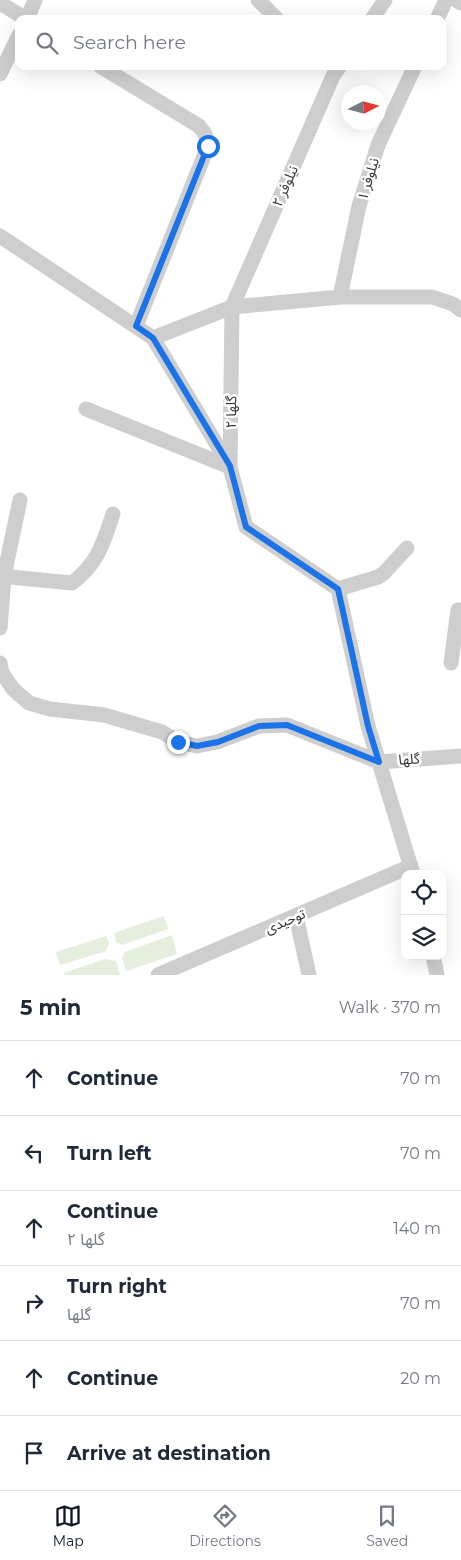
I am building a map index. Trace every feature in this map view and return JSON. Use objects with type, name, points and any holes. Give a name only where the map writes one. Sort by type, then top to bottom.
[{"type":"street","points":[[28,15],[35,0]]},
{"type":"street","points":[[258,0],[273,15]]},
{"type":"street","points":[[375,15],[385,0]]},
{"type":"street","points":[[439,15],[446,0]]},
{"type":"street","points":[[456,0],[461,3]]},
{"type":"street","points":[[0,3],[20,15]]},
{"type":"street","points":[[0,74],[15,43]]},
{"type":"street","points":[[107,70],[199,126],[205,134],[208,146],[136,326]]},
{"type":"street","name":"نیلوفر ۲","points":[[232,307],[332,70]]},
{"type":"street","name":"نیلوفر ۱","points":[[340,297],[359,206],[378,145],[413,70]]},
{"type":"street","points":[[0,236],[153,338],[230,466]]},
{"type":"street","points":[[153,338],[232,307],[340,297],[432,297],[453,304],[461,310]]},
{"type":"street","name":"گلها ۲","points":[[232,307],[230,466],[246,527],[338,589]]},
{"type":"street","points":[[86,409],[230,466]]},
{"type":"street","points":[[0,628],[2,576],[20,500]]},
{"type":"street","points":[[2,576],[72,583],[89,570],[104,542],[113,514]]},
{"type":"street","points":[[407,548],[378,577],[338,589],[368,726],[412,870]]},
{"type":"street","points":[[451,663],[458,610],[461,610]]},
{"type":"street","name":"گلها","points":[[0,663],[2,673],[13,689],[29,703],[50,710],[104,715],[162,732],[178,742],[197,746],[218,742],[259,726],[287,725],[379,762],[461,756]]},
{"type":"street","name":"توحیدی","points":[[162,974],[296,916],[401,874]]},
{"type":"street","points":[[296,916],[309,975]]},
{"type":"street","points":[[434,960],[437,975]]},
{"type":"green space","points":[[164,916],[168,929],[122,945],[116,942],[114,933]]},
{"type":"green space","points":[[172,935],[177,954],[126,971],[122,958],[125,952]]},
{"type":"green space","points":[[106,936],[109,943],[106,951],[60,965],[56,952]]},
{"type":"green space","points":[[106,959],[116,961],[120,975],[64,975],[63,973]]},
{"type":"route","points":[[178,742],[197,746],[218,742],[259,726],[287,725],[379,762],[368,726],[338,589],[246,527],[230,466],[153,338],[136,326],[208,146]]}]
